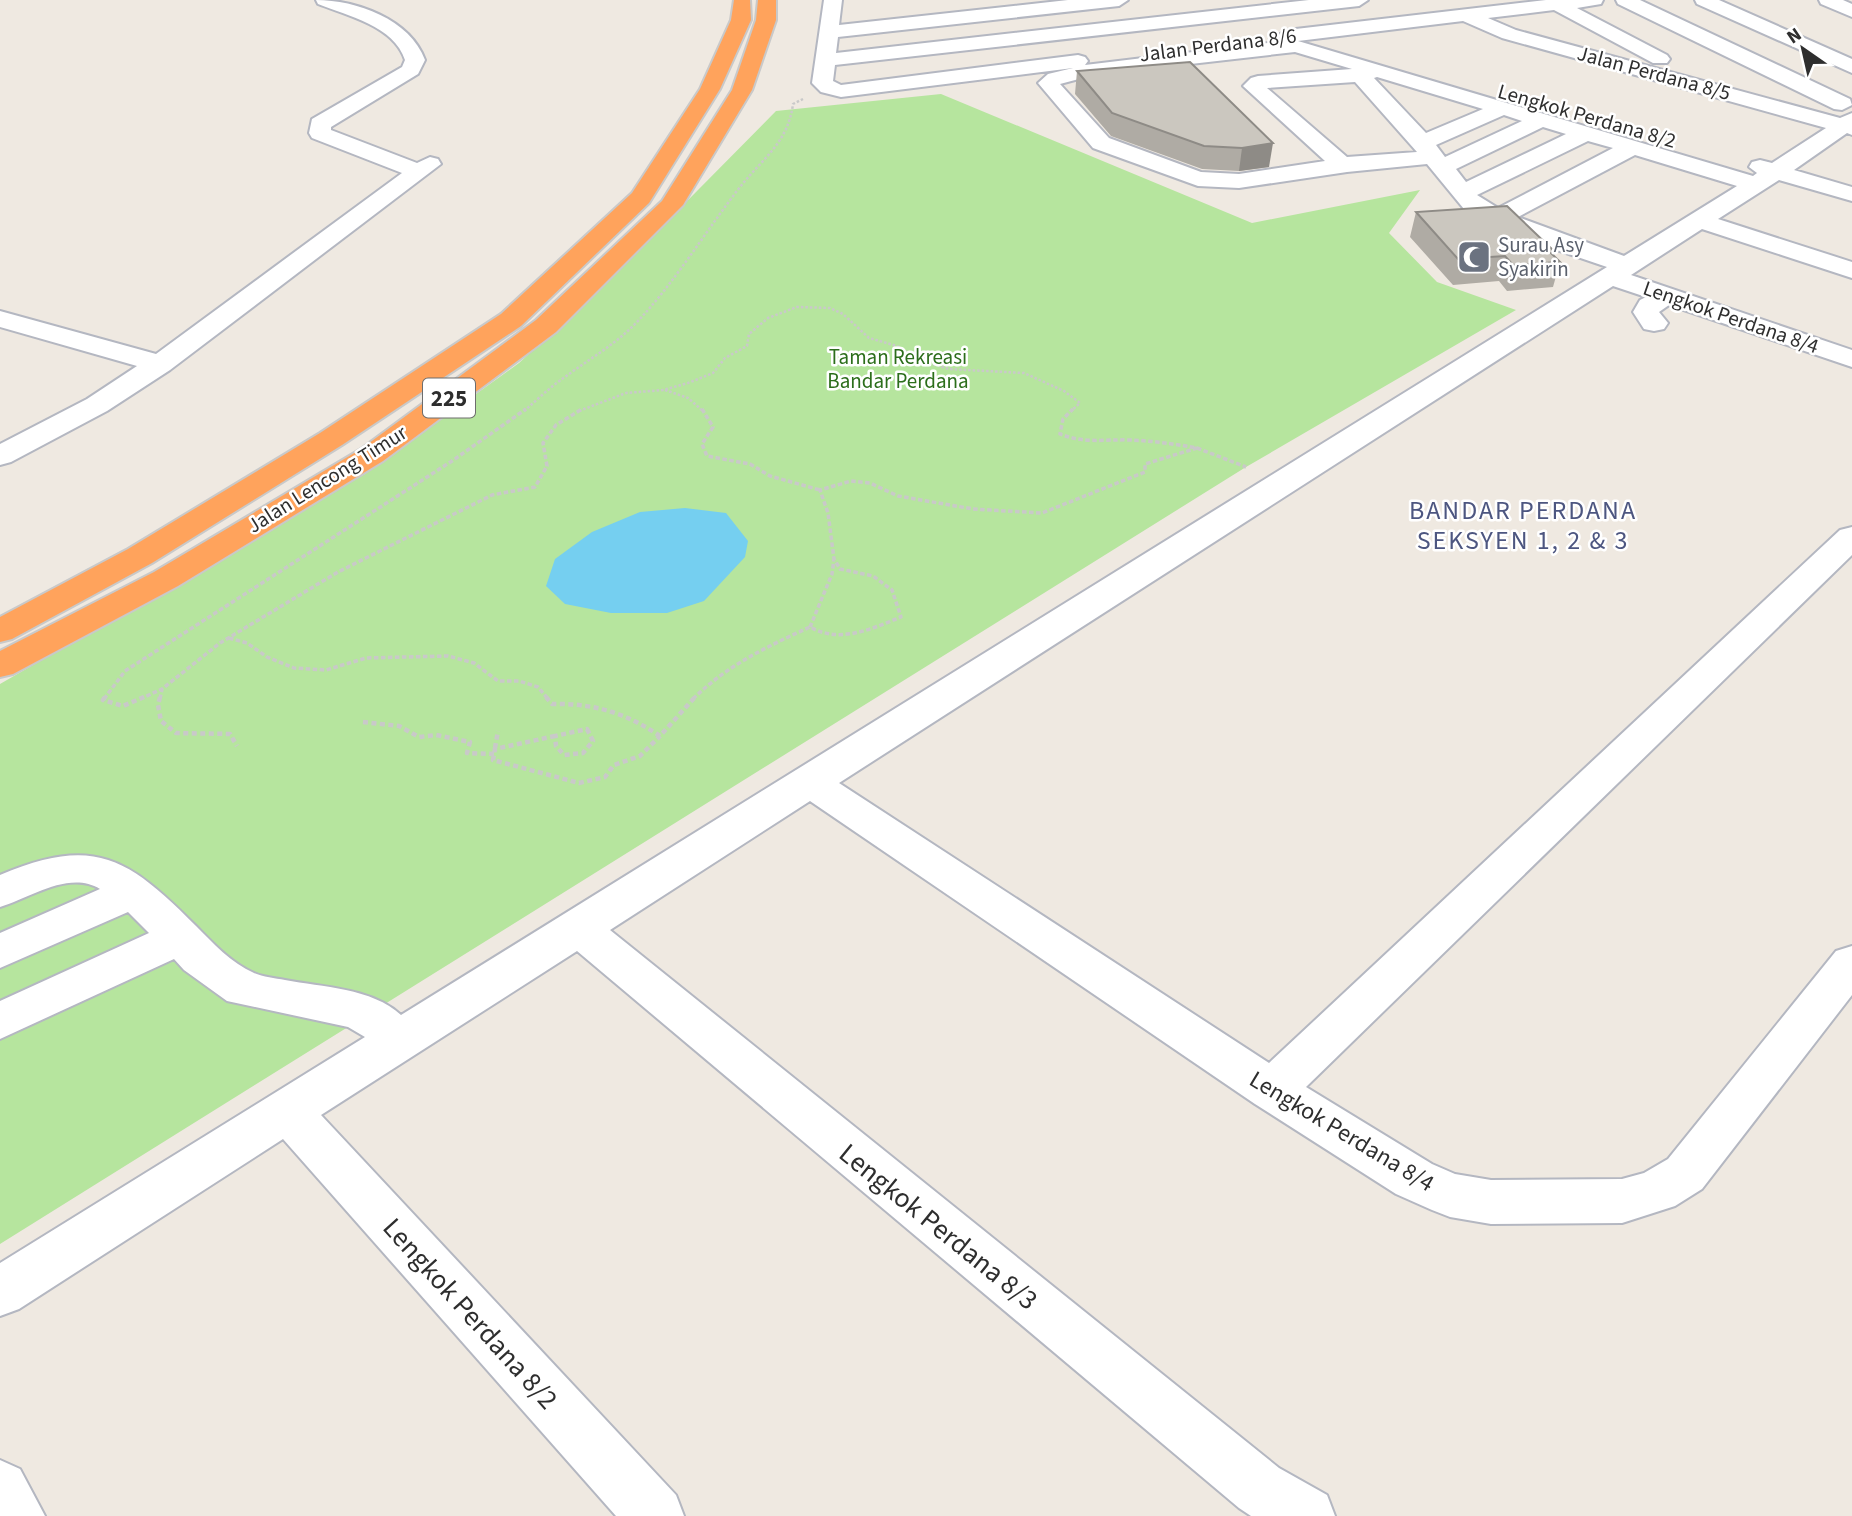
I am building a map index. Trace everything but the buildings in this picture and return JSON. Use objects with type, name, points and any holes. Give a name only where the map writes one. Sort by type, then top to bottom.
[{"type":"highway","name":"Jalan Lencong Timur","points":[[0,631],[140,556],[331,439],[511,320],[642,198],[710,89],[741,20],[742,0]]},
{"type":"highway","name":"Jalan Lencong Timur","points":[[0,666],[166,579],[373,455],[546,326],[671,205],[742,90],[766,20],[767,0]]},
{"type":"street","points":[[0,456],[97,405],[160,363],[425,168],[320,133],[320,124],[411,70],[415,60],[408,42],[397,32],[325,0]]},
{"type":"street","points":[[830,32],[971,16],[1020,5],[1119,0]]},
{"type":"street","points":[[1177,0],[1235,42]]},
{"type":"street","points":[[825,60],[1359,0]]},
{"type":"street","name":"Jalan Perdana 8/6","points":[[841,90],[1235,42],[1320,42],[1431,19],[1594,0]]},
{"type":"street","points":[[0,1292],[1765,178],[1848,119],[1625,0]]},
{"type":"street","points":[[1704,0],[1852,67]]},
{"type":"street","points":[[841,90],[828,88],[822,83],[833,2],[854,2]]},
{"type":"street","points":[[1556,4],[1720,91]]},
{"type":"street","points":[[1409,6],[1431,19]]},
{"type":"street","name":"Jalan Perdana 8/5","points":[[1465,15],[1509,34],[1720,91],[1848,119]]},
{"type":"street","points":[[971,16],[1022,68]]},
{"type":"street","points":[[1369,73],[1320,42],[1094,69],[1055,78],[1048,83],[1101,143],[1198,179],[1239,181],[1337,160],[1431,156],[1542,119]]},
{"type":"street","name":"Lengkok Perdana 8/2","points":[[1320,42],[1352,46],[1765,178],[1852,194]]},
{"type":"street","points":[[1337,160],[1253,86],[1258,82],[1369,73],[1465,96],[1633,147],[1765,178]]},
{"type":"street","name":"Lengkok Perdana 8/4","points":[[1369,73],[1431,156],[1472,204],[1498,218],[1619,270],[1667,296],[1852,359]]},
{"type":"street","points":[[1235,91],[1258,92]]},
{"type":"street","points":[[1404,121],[1465,96]]},
{"type":"street","points":[[1431,156],[1503,108]]},
{"type":"street","points":[[1462,192],[1586,133]]},
{"type":"street","points":[[1498,218],[1633,147]]},
{"type":"street","points":[[1295,151],[1337,160]]},
{"type":"street","points":[[1698,220],[1852,270]]},
{"type":"street","points":[[1654,323],[1646,312],[1649,306],[1667,296]]},
{"type":"street","points":[[0,319],[160,363]]},
{"type":"street","points":[[1272,1090],[1852,537]]},
{"type":"street","name":"Lengkok Perdana 8/4","points":[[809,782],[1272,1090],[1415,1179],[1450,1195],[1491,1202],[1622,1200],[1657,1191],[1685,1174],[1852,962]]},
{"type":"street","points":[[0,892],[60,869],[85,869],[106,873],[132,893],[199,958],[243,989],[358,1012],[378,1021],[399,1041]]},
{"type":"street","points":[[0,951],[132,893]]},
{"type":"street","name":"Lengkok Perdana 8/3","points":[[578,928],[1259,1488],[1306,1516]]},
{"type":"street","points":[[0,1021],[180,937]]},
{"type":"street","name":"Lengkok Perdana 8/2","points":[[288,1111],[654,1516]]},
{"type":"street","points":[[0,1489],[16,1516]]},
{"type":"path","points":[[841,90],[811,95],[793,104],[791,121],[769,157],[741,185],[675,278],[636,323],[612,345],[452,461],[125,671],[103,700],[123,706],[162,689],[229,638],[338,572],[492,495],[535,487],[547,466],[543,443],[556,425],[586,407],[626,393],[663,390],[713,373],[725,358],[747,346],[749,334],[768,317],[797,307],[830,309],[843,314],[869,338],[897,345],[917,359],[949,369],[1024,373],[1064,391],[1080,403],[1063,419],[1060,434],[1082,443],[1149,441],[1197,448],[1246,467]]},
{"type":"path","points":[[663,390],[678,393],[697,402],[708,415],[713,428],[702,444],[707,456],[750,464],[770,476],[820,490],[851,481],[870,483],[898,496],[973,509],[1042,513],[1120,484],[1145,472],[1145,464],[1197,448]]},
{"type":"path","points":[[498,732],[493,760],[579,783],[605,777],[614,765],[640,756],[671,728],[689,703],[746,658],[810,627],[832,574],[834,559],[828,513],[820,490]]},
{"type":"path","points":[[810,627],[818,633],[856,634],[901,617],[892,590],[873,576],[840,569],[834,559]]},
{"type":"path","points":[[229,638],[247,643],[267,657],[294,668],[326,670],[366,658],[449,656],[474,663],[498,681],[519,681],[538,687],[552,704],[579,702],[606,708],[635,718],[660,736]]},
{"type":"path","points":[[162,689],[158,705],[161,721],[176,733],[230,734],[237,746]]},
{"type":"path","points":[[363,722],[393,723],[409,729],[419,737],[436,735],[470,742],[467,753],[494,751],[555,735],[587,729],[593,741],[583,753],[564,755],[556,747],[555,735]]},
{"type":"green space","name":"Taman Rekreasi Bandar Perdana","points":[[941,94],[1252,223],[1420,190],[1389,233],[1437,282],[1516,310],[1246,467],[0,1244],[0,684],[365,474],[519,363],[610,279],[776,111]]},
{"type":"water","points":[[685,508],[726,513],[748,541],[745,557],[704,601],[667,613],[611,613],[565,604],[546,586],[555,559],[592,532],[640,512]]},
{"type":"place","name":"Surau Asy Syakirin","points":[[1474,257]]},
{"type":"district","name":"BANDAR PERDANA SEKSYEN 1, 2 & 3","points":[[1523,525]]}]
